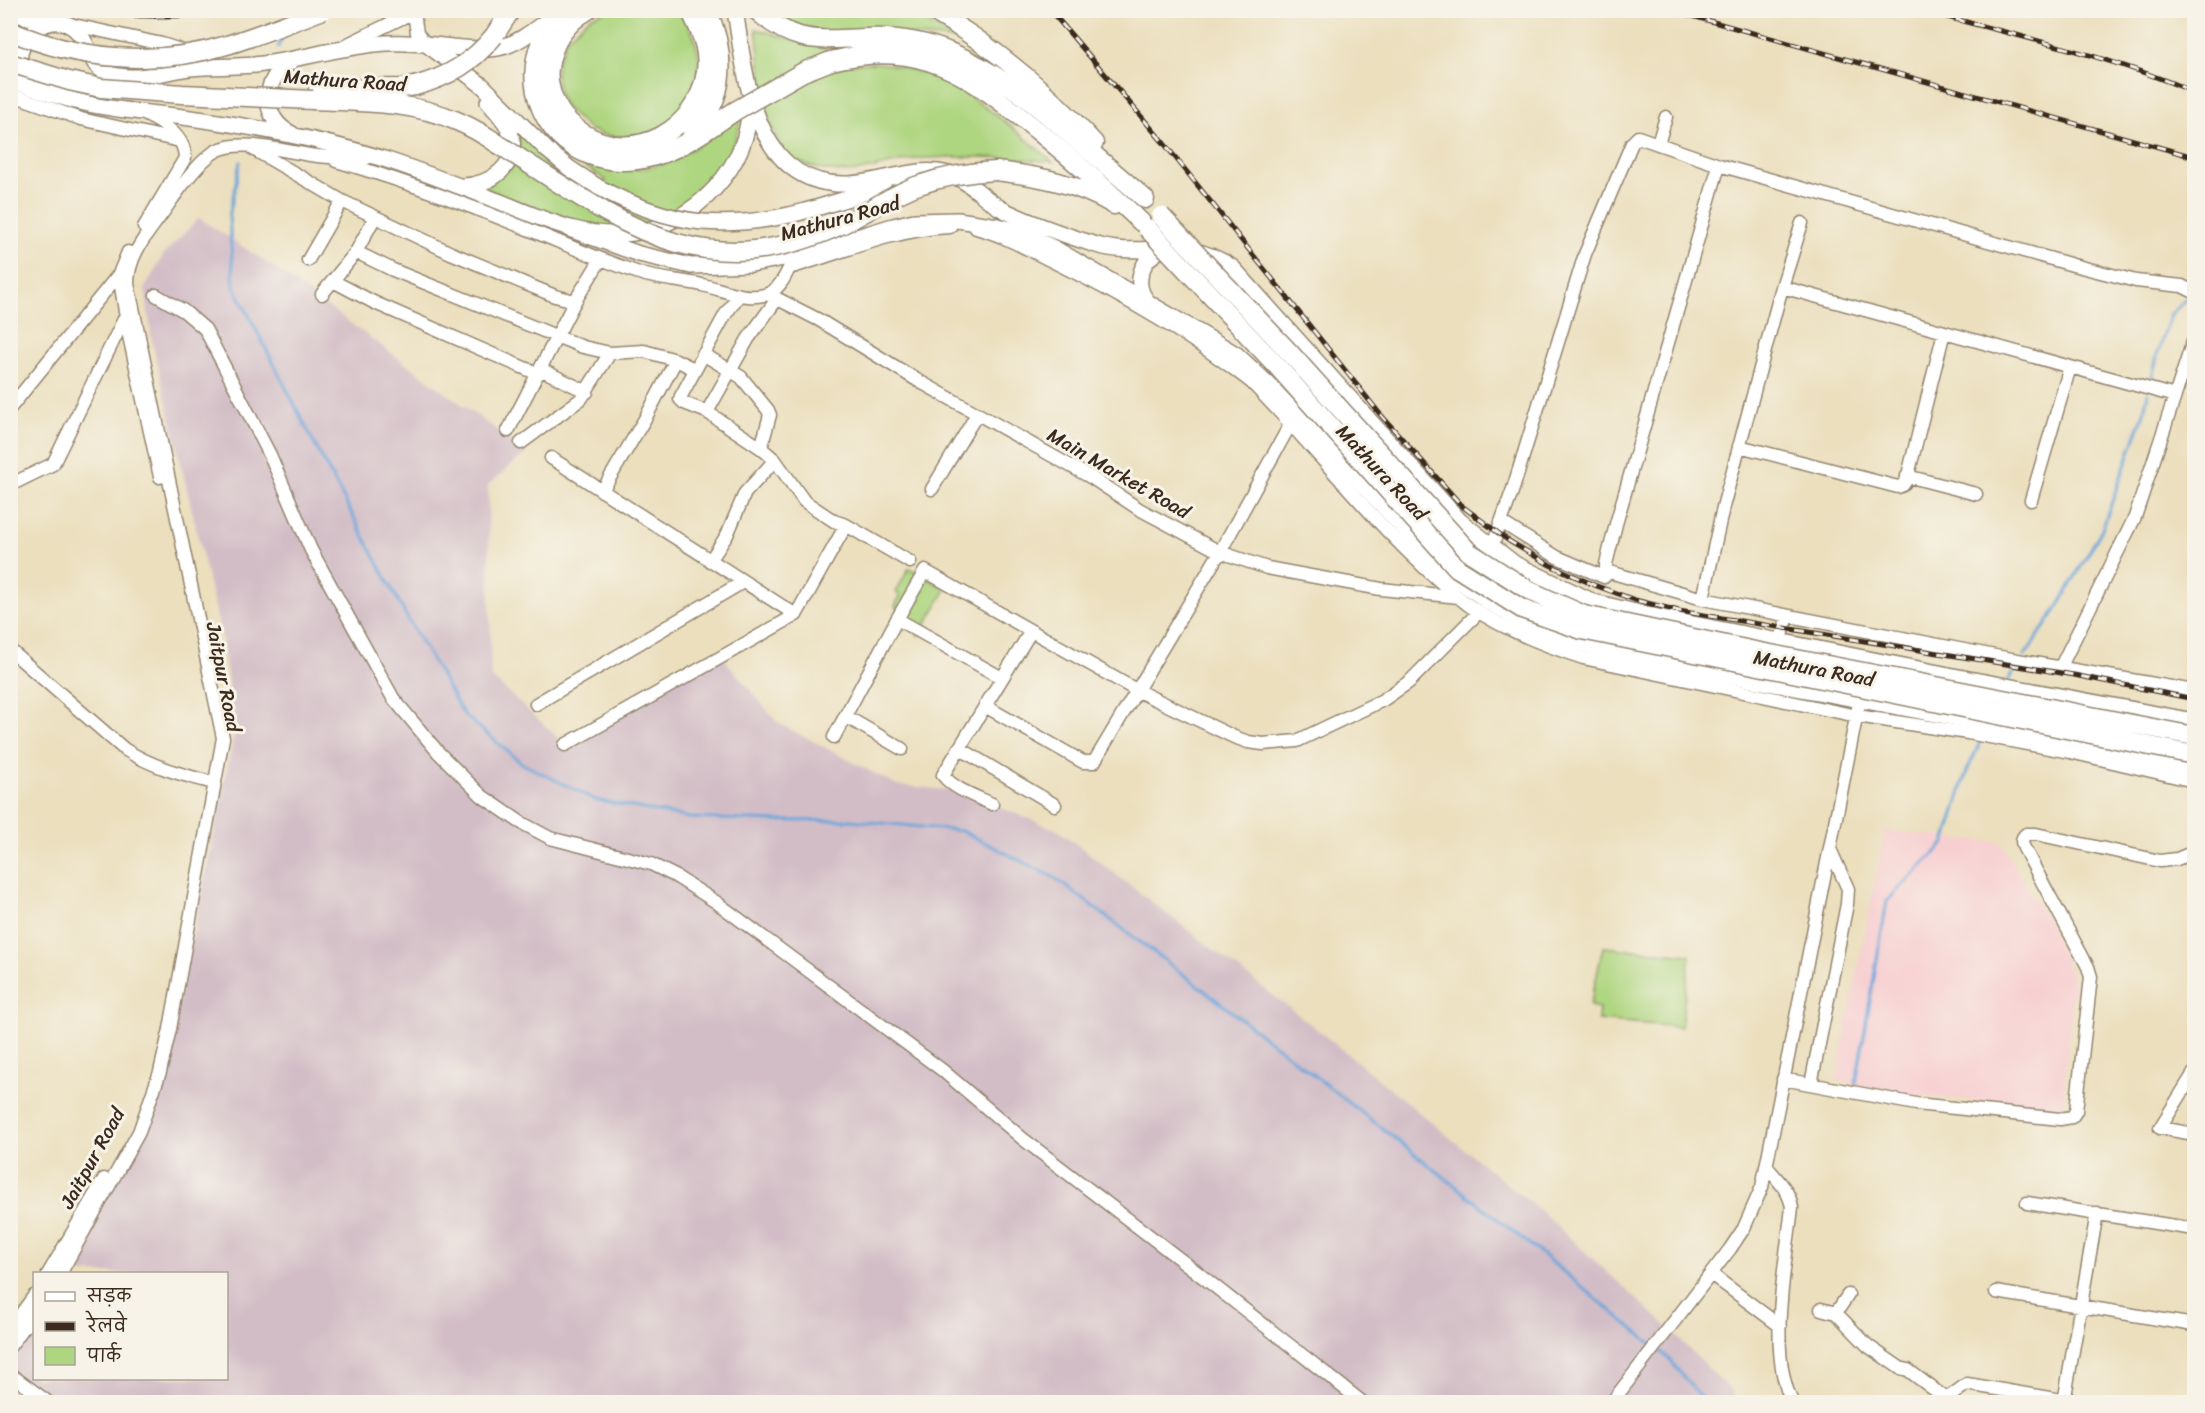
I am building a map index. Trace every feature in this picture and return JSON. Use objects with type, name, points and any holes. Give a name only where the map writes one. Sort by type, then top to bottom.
[{"type":"highway","points":[[10,31],[49,45],[123,59],[196,52],[226,45],[323,10]]},
{"type":"highway","points":[[226,96],[313,89],[402,88],[432,82],[472,60],[494,36],[511,10]]},
{"type":"highway","points":[[588,10],[569,24],[555,46],[548,71],[551,92],[563,115],[578,129],[602,142],[627,146],[650,141],[672,131],[681,124],[698,99],[706,71],[706,57],[700,31],[690,10]]},
{"type":"highway","points":[[667,152],[704,119],[718,90],[721,78],[720,50],[718,38],[707,10]]},
{"type":"highway","points":[[756,10],[772,24],[806,38],[891,39],[929,45],[972,62],[1035,105],[1146,199]]},
{"type":"highway","name":"Mathura Road","points":[[931,10],[987,47],[1045,93],[1077,124],[1290,353],[1469,552],[1530,591],[1584,615],[1755,651],[2194,736]]},
{"type":"highway","points":[[558,15],[544,34],[534,61],[534,87],[542,113],[558,134],[584,152],[613,161],[641,160],[667,152],[687,143],[745,105],[810,69],[850,56],[899,54],[933,62],[980,85],[1109,192],[1141,222]]},
{"type":"highway","name":"Mathura Road","points":[[10,63],[101,88],[385,103],[436,114],[472,128],[626,224],[662,239],[699,248],[747,251],[784,245],[844,223],[915,186],[954,176],[982,172],[1021,174],[1072,185],[1107,201],[1141,222],[1277,366],[1457,568],[1522,609],[1582,630],[2194,755]]},
{"type":"main road","points":[[10,79],[44,92],[91,104],[183,117],[347,147],[458,186],[569,229],[632,234],[649,230],[675,219],[704,200],[723,178],[743,141],[749,107],[748,87],[735,10]]},
{"type":"main road","points":[[10,11],[72,27],[80,34],[95,65],[103,71],[116,76],[148,77],[190,68],[261,65],[337,49],[376,44],[426,44],[470,49],[498,48],[516,41],[558,15]]},
{"type":"main road","points":[[44,92],[24,76],[19,60],[20,52],[28,36],[34,30],[46,23],[60,23]]},
{"type":"main road","points":[[426,44],[497,98],[558,159],[598,187],[660,214],[702,222],[742,224],[784,217],[883,187],[910,175]]},
{"type":"main road","points":[[298,137],[287,132],[274,121],[267,94],[278,71],[299,58]]},
{"type":"main road","points":[[458,186],[480,184],[495,177],[510,157],[512,140],[506,123],[464,72]]},
{"type":"main road","name":"Mathura Road","points":[[748,87],[757,118],[769,143],[783,160],[814,179],[838,184],[938,172],[969,183],[1000,208],[1096,245],[1124,249],[1172,248],[1205,252],[1226,263],[1233,268],[1460,521],[1515,564],[1594,602],[1780,642],[2194,721]]},
{"type":"main road","name":"Mathura Road","points":[[569,229],[639,255],[692,266],[792,262],[893,225],[914,221],[958,220],[1017,231],[1036,239],[1237,355],[1275,392],[1438,565],[1480,605],[1539,631],[1623,656],[1764,689],[1860,699],[2194,772]]},
{"type":"main road","points":[[1154,307],[1140,290],[1143,265],[1154,254],[1172,248]]},
{"type":"main road","points":[[1237,355],[1276,316]]},
{"type":"main road","points":[[1764,689],[1780,642]]},
{"type":"main road","points":[[1911,710],[1922,670]]},
{"type":"street","points":[[337,49],[416,12],[417,33],[426,44]]},
{"type":"street","points":[[60,23],[162,44],[230,67]]},
{"type":"street","points":[[10,94],[81,119],[182,147]]},
{"type":"street","points":[[10,408],[119,274],[126,255],[183,163],[182,147],[166,126],[133,111]]},
{"type":"street","points":[[1658,144],[1666,117]]},
{"type":"street","points":[[1492,547],[1513,489],[1585,254],[1632,143],[1638,136],[1719,165],[2115,276],[2136,281],[2176,284],[2192,290]]},
{"type":"street","points":[[248,146],[342,201],[375,217],[493,271],[555,296],[575,301]]},
{"type":"street","name":"Jaitpur Road","points":[[61,1272],[139,1132],[147,1113],[170,1029],[223,748],[223,728],[128,284],[128,274],[132,257],[171,201],[198,167],[218,150],[248,146],[318,156]]},
{"type":"street","points":[[318,156],[375,158],[389,161]]},
{"type":"street","points":[[318,156],[380,174],[649,276],[700,284],[739,295],[773,297]]},
{"type":"street","points":[[1719,165],[1614,534],[1605,568],[1608,572],[1703,599],[2060,668],[2194,691]]},
{"type":"street","points":[[308,260],[342,201]]},
{"type":"street","points":[[322,294],[356,252],[375,217]]},
{"type":"street","points":[[1703,599],[1719,522],[1739,446],[1782,287],[1802,223]]},
{"type":"street","points":[[707,412],[792,262],[922,229],[964,227],[986,231],[1087,279],[1202,345],[1251,382],[1406,549],[1457,597]]},
{"type":"street","points":[[356,252],[393,270],[583,347],[610,353],[644,351],[676,360],[694,369]]},
{"type":"street","points":[[508,431],[575,301],[601,259]]},
{"type":"street","name":"Jaitpur Road","points":[[49,1272],[117,1157],[135,1124],[142,1104],[161,1039],[216,747],[215,722],[135,365],[119,274]]},
{"type":"street","points":[[333,281],[375,303],[587,392]]},
{"type":"street","points":[[1782,287],[2170,395]]},
{"type":"street","points":[[156,295],[184,311],[205,329],[275,464],[311,550],[393,698],[438,752],[482,796],[520,822],[550,838],[651,864],[716,902],[942,1070],[1023,1139],[1362,1402]]},
{"type":"street","points":[[739,295],[694,369],[680,399],[684,403],[707,412],[761,448],[775,460],[804,501],[834,522],[846,525],[910,562]]},
{"type":"street","name":"Main Market Road","points":[[773,297],[819,320],[917,380],[1092,478],[1139,509],[1220,552],[1267,568],[1381,589],[1457,597],[1480,605]]},
{"type":"street","points":[[10,485],[52,464],[126,315]]},
{"type":"street","points":[[1739,446],[1898,487],[1903,485],[1944,332]]},
{"type":"street","points":[[2060,668],[2135,516],[2170,395],[2194,338]]},
{"type":"street","points":[[521,443],[575,405],[587,392],[610,353]]},
{"type":"street","points":[[703,354],[741,377],[757,394],[769,413],[761,448]]},
{"type":"street","points":[[602,491],[655,402],[676,360]]},
{"type":"street","points":[[2031,500],[2070,366]]},
{"type":"street","points":[[932,489],[977,414]]},
{"type":"street","points":[[985,706],[1083,762],[1088,764],[1094,762],[1220,552],[1291,423]]},
{"type":"street","points":[[551,458],[796,615]]},
{"type":"street","points":[[710,561],[727,536],[744,493],[775,460]]},
{"type":"street","points":[[1907,476],[1976,494]]},
{"type":"street","points":[[1501,522],[1557,557],[1604,577],[1608,572]]},
{"type":"street","points":[[565,746],[796,615],[846,525]]},
{"type":"street","points":[[834,737],[897,619],[926,571],[1136,690],[1234,737],[1248,742],[1279,744],[1297,741],[1395,692],[1409,682],[1480,605]]},
{"type":"street","points":[[536,704],[743,582]]},
{"type":"street","points":[[1780,642],[1788,616]]},
{"type":"street","points":[[897,619],[1002,678]]},
{"type":"street","points":[[992,804],[969,793],[944,777],[943,773],[1032,631]]},
{"type":"street","points":[[10,650],[124,749],[159,768],[210,782]]},
{"type":"street","points":[[1764,689],[1857,716],[1968,733],[1989,729],[2070,752],[2194,781]]},
{"type":"street","points":[[1612,1402],[1711,1274],[1744,1227],[1762,1186],[1860,699]]},
{"type":"street","points":[[844,716],[902,749]]},
{"type":"street","points":[[958,748],[1055,805]]},
{"type":"street","points":[[1783,1078],[1916,1104],[2066,1119],[2072,1117],[2076,1111],[2091,978],[2088,967],[2025,850],[2023,837],[2032,833],[2160,861],[2177,859],[2194,852]]},
{"type":"street","points":[[1811,1084],[1847,904],[1848,889],[1830,849]]},
{"type":"street","points":[[2194,1073],[2160,1128],[2194,1134]]},
{"type":"street","points":[[1766,1166],[1791,1198],[1792,1207],[1780,1326],[1780,1359],[1783,1378],[1792,1402]]},
{"type":"street","points":[[2027,1203],[2194,1229]]},
{"type":"street","points":[[1821,1309],[1836,1313],[1868,1347],[1900,1368],[1908,1370],[1944,1397],[1949,1397],[1967,1384],[2067,1402],[2097,1213]]},
{"type":"street","points":[[1711,1274],[1780,1326]]},
{"type":"street","points":[[1996,1292],[2194,1325]]},
{"type":"street","points":[[1836,1313],[1848,1295]]},
{"type":"street","points":[[10,1329],[33,1297]]},
{"type":"street","points":[[10,1346],[33,1315]]},
{"type":"street","points":[[10,1374],[48,1402]]},
{"type":"shaded area","points":[[199,218],[269,264],[527,452],[488,485],[491,677],[565,744],[718,652],[778,723],[897,785],[957,791],[1058,830],[1314,1027],[1539,1210],[1661,1321],[1730,1390],[1737,1402],[11,1402],[10,1354],[33,1317],[33,1380],[228,1380],[228,1272],[60,1272],[143,1129],[169,1052],[235,730],[222,638],[152,341],[145,288],[164,254]]},
{"type":"shaded area","points":[[1885,830],[2000,842],[2049,924],[2074,980],[2062,1110],[1885,1094],[1836,1080]]},
{"type":"green space","points":[[608,10],[679,11],[693,34],[699,56],[698,75],[688,106],[658,131],[623,138],[604,135],[589,129],[566,108],[559,94],[556,78],[557,63],[567,38],[590,17]]},
{"type":"green space","points":[[768,11],[906,11],[959,40],[897,34],[813,32],[790,24]]},
{"type":"green space","points":[[756,29],[827,49],[831,68],[863,63],[894,65],[924,73],[952,86],[979,103],[1053,162],[990,157],[926,158],[841,172],[802,163],[783,149],[771,123],[764,91]]},
{"type":"green space","points":[[741,116],[733,145],[720,170],[702,191],[681,207],[656,219],[629,226],[600,227],[571,222],[486,189],[518,152],[520,133],[571,178],[596,195],[606,180],[574,159],[576,156],[601,166],[624,169],[645,168],[664,163],[682,154]]},
{"type":"green space","points":[[909,568],[946,589],[919,636],[895,606],[900,596],[896,592]]},
{"type":"green space","points":[[1603,947],[1690,955],[1681,1027],[1598,1020],[1599,1008],[1590,1006]]},
{"type":"waterway","points":[[278,47],[286,31]]},
{"type":"waterway","points":[[240,162],[229,217],[234,286],[409,621],[464,715],[523,764],[596,800],[690,818],[778,821],[851,820],[962,831],[1055,878],[1378,1125],[1653,1345]]},
{"type":"waterway","points":[[2150,387],[2157,356],[2171,314],[2191,294]]},
{"type":"waterway","points":[[2024,657],[2058,607],[2102,529],[2143,416],[2148,393]]},
{"type":"waterway","points":[[2007,682],[2018,665]]},
{"type":"waterway","points":[[1856,1083],[1887,901],[1945,843],[1967,771],[1981,740]]},
{"type":"waterway","points":[[1658,1349],[1705,1402]]},
{"type":"railway","points":[[84,10],[159,16],[197,15],[234,10]]},
{"type":"railway","points":[[1050,10],[1163,142],[1380,414],[1462,506],[1509,541],[1550,565],[1594,585],[1635,600],[1679,611],[2074,675],[2194,699]]},
{"type":"railway","points":[[1671,10],[2194,157]]},
{"type":"railway","points":[[1921,10],[2094,56],[2194,92]]}]
